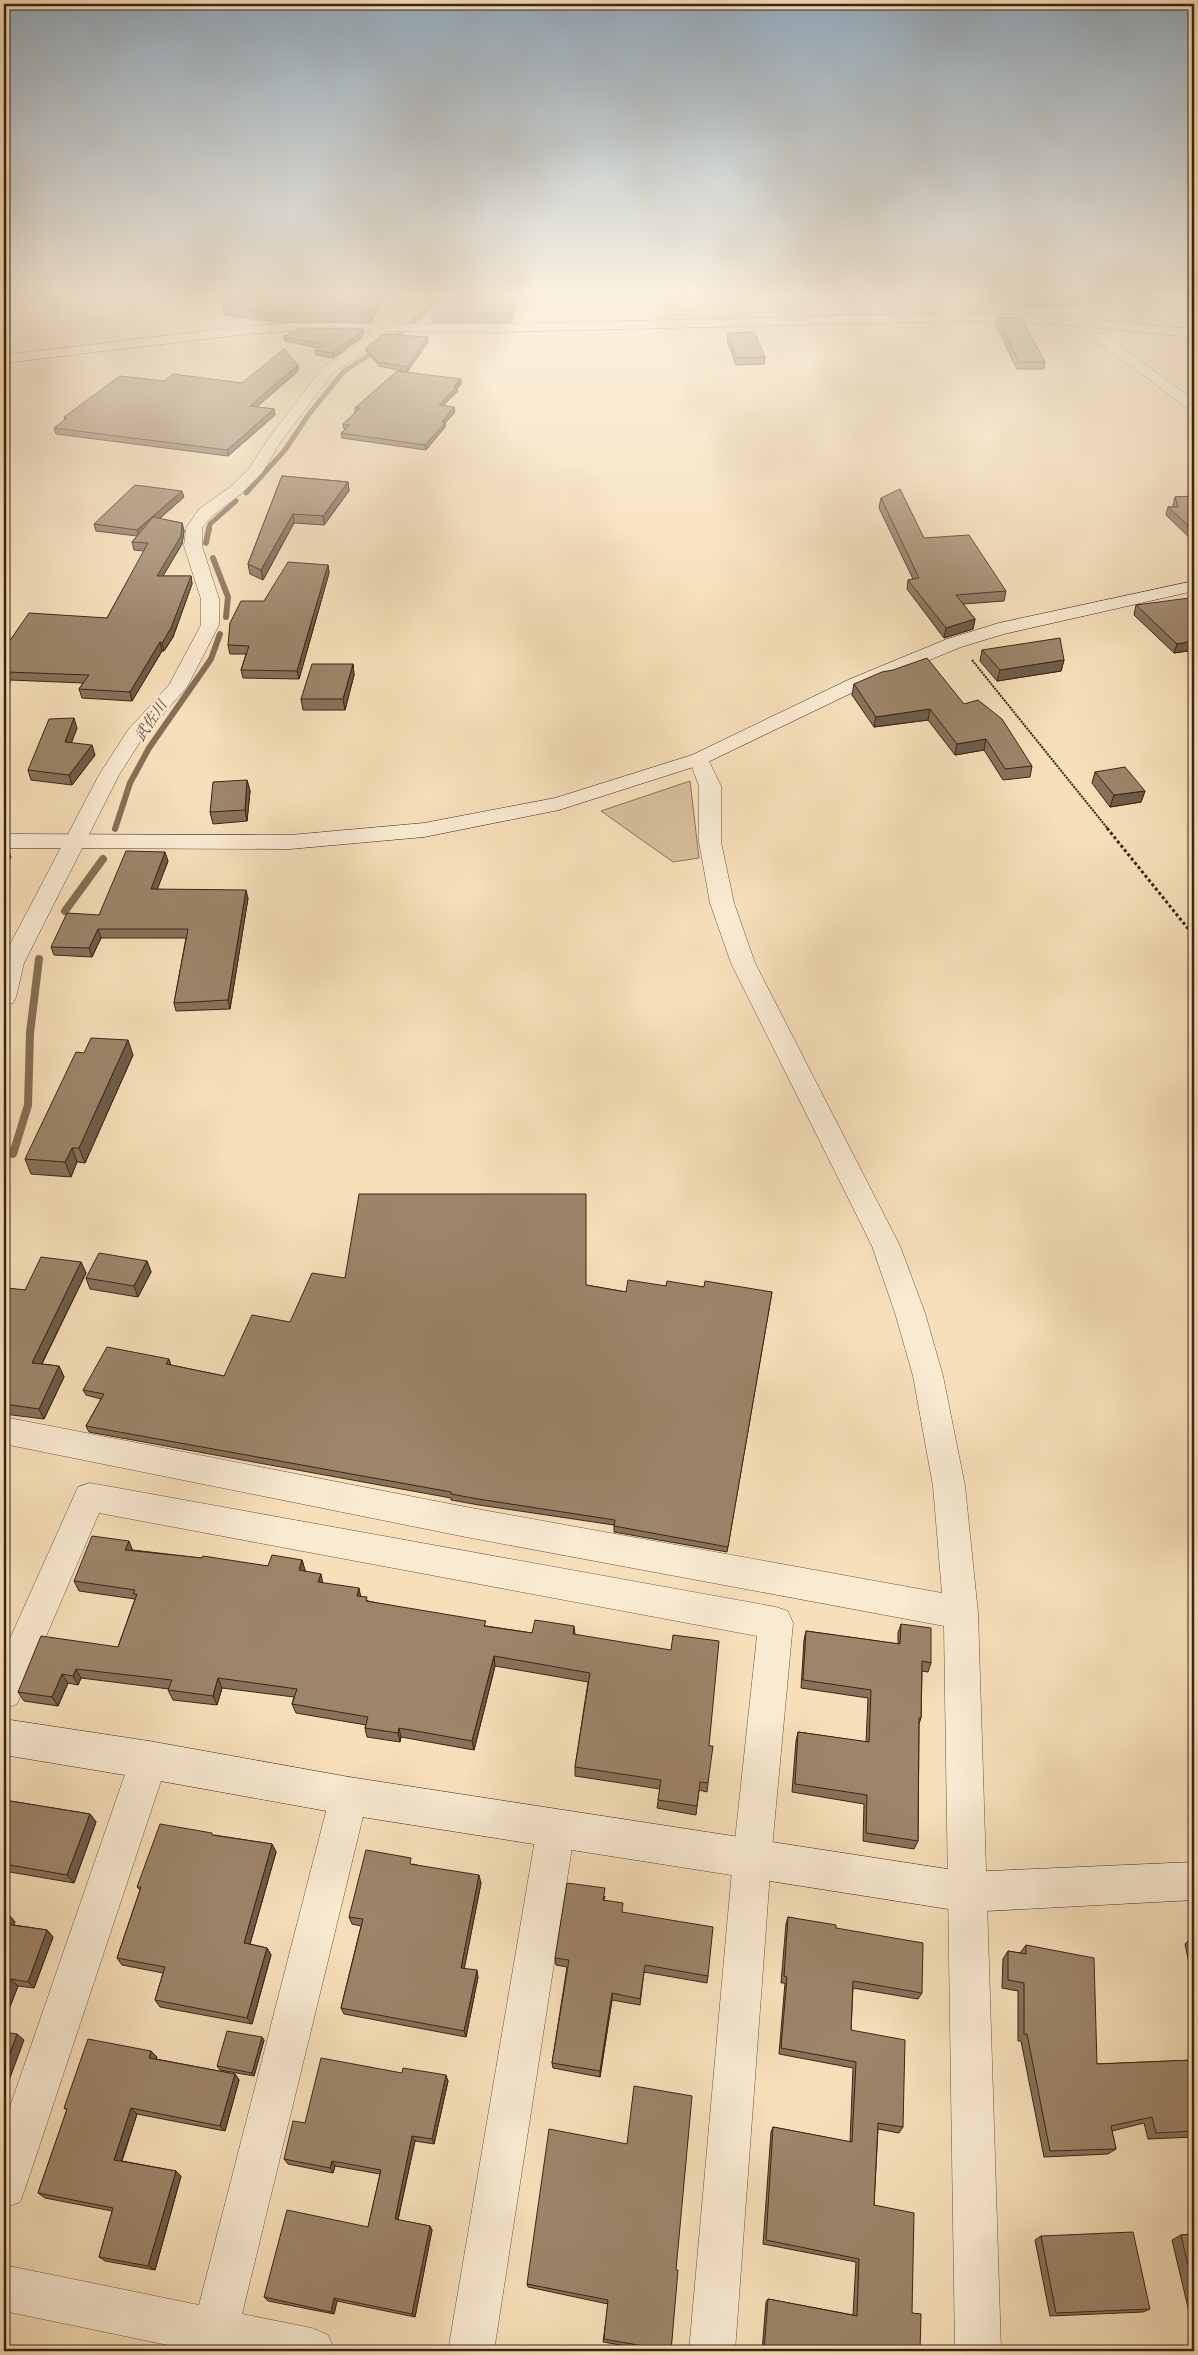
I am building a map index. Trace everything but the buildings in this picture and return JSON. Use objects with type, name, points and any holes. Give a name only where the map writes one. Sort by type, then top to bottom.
[{"type":"street","points":[[4,997],[12,963],[109,776],[135,734],[177,687],[210,625],[210,599],[194,546],[194,528],[205,513],[236,490],[256,470],[273,442],[300,407]]},
{"type":"street","points":[[4,841],[290,842],[424,830],[559,804],[699,759],[857,683],[954,643],[1009,627],[1194,586]]},
{"type":"street","points":[[699,759],[710,786],[710,842],[722,903],[744,963],[886,1246],[910,1313],[928,1376],[949,1486],[961,1612],[978,2351]]},
{"type":"street","points":[[4,1431],[466,1522],[961,1612]]},
{"type":"street","points":[[4,1692],[90,1497],[776,1623],[752,1859],[712,2351]]},
{"type":"street","points":[[4,1737],[149,1760],[349,1796],[967,1892],[1194,1881]]},
{"type":"street","points":[[4,2186],[149,1760]]},
{"type":"street","points":[[212,2342],[349,1796]]},
{"type":"street","points":[[471,2351],[556,1828]]},
{"type":"street","points":[[4,2288],[212,2342],[312,2351]]},
{"type":"path","points":[[954,643],[986,677],[1194,936]]},
{"type":"shaded area","points":[[690,781],[699,858],[673,862],[601,811]]},
{"type":"waterway","name":"武佐川","points":[[246,493],[285,450],[315,407]]},
{"type":"waterway","name":"武佐川","points":[[209,530],[210,524],[236,501]]},
{"type":"waterway","name":"武佐川","points":[[206,543],[209,528]]},
{"type":"waterway","name":"武佐川","points":[[213,558],[228,597],[226,617]]},
{"type":"waterway","name":"武佐川","points":[[115,829],[130,783],[149,748],[211,659],[220,634]]},
{"type":"waterway","name":"武佐川","points":[[65,911],[103,859]]},
{"type":"waterway","name":"武佐川","points":[[13,1154],[28,1105],[30,1033],[39,959]]}]
